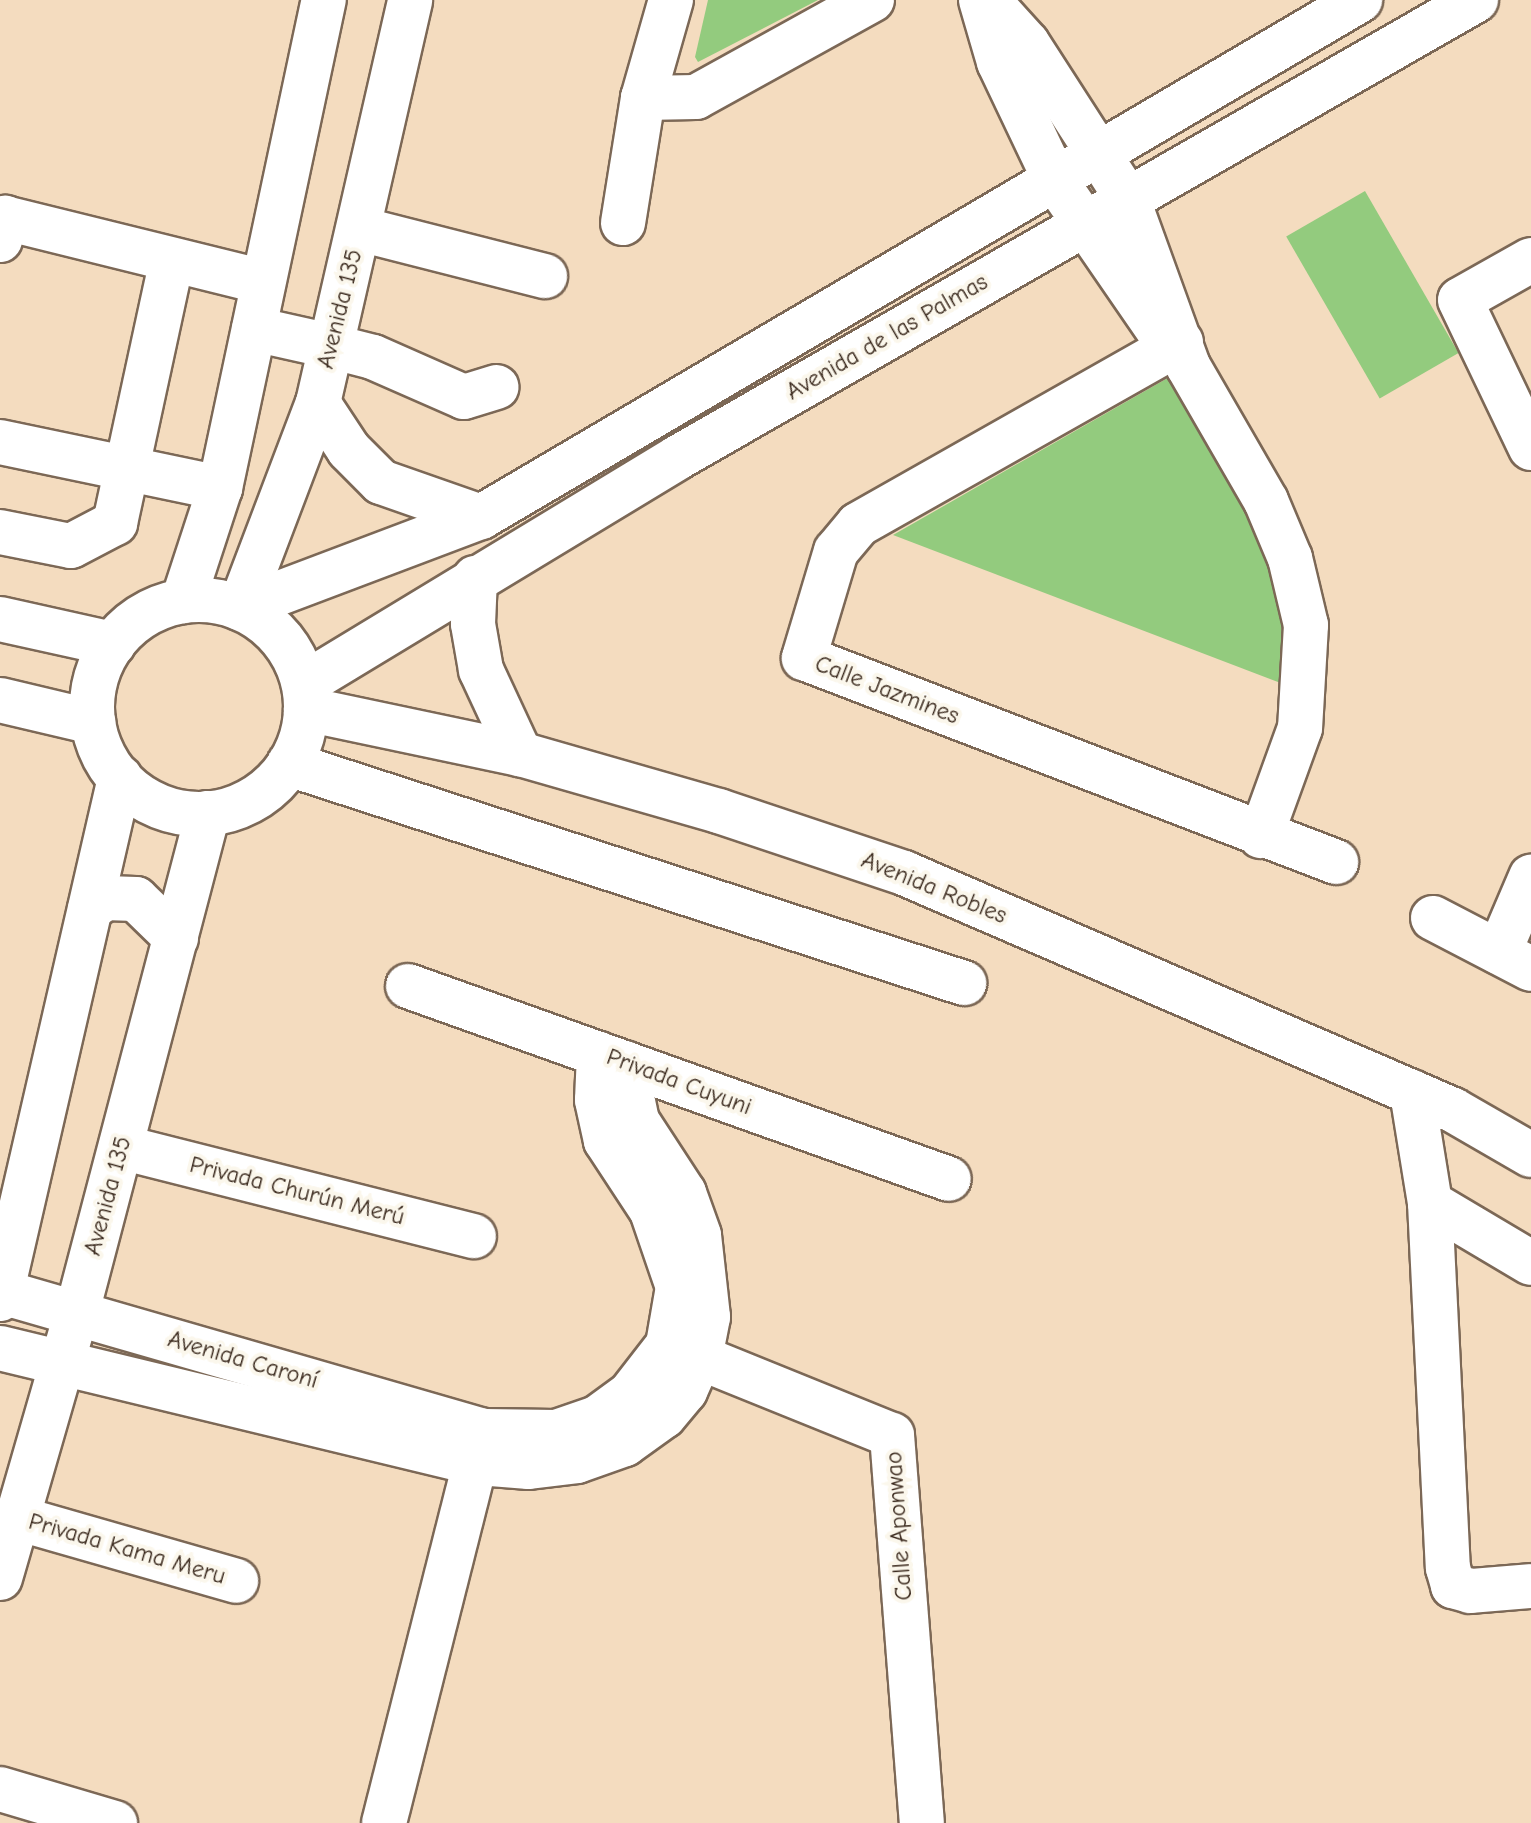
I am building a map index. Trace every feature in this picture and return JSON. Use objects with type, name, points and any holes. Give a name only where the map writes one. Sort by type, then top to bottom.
[{"type":"street","points":[[183,601],[220,488],[324,0]]},
{"type":"street","name":"Avenida 135","points":[[240,608],[318,403],[410,0]]},
{"type":"street","points":[[623,223],[643,98],[671,0]]},
{"type":"street","points":[[643,98],[696,97],[872,0]]},
{"type":"street","points":[[981,0],[999,62],[1055,180],[1084,225],[1180,352],[1266,501],[1290,558],[1306,625],[1300,728],[1261,836]]},
{"type":"street","points":[[988,0],[1027,43],[1101,153],[1128,200],[1180,352]]},
{"type":"street","name":"Avenida de las Palmas","points":[[240,608],[498,507],[1360,0]]},
{"type":"street","name":"Avenida de las Palmas","points":[[305,697],[475,578],[611,496],[1476,0]]},
{"type":"street","points":[[0,240],[5,218],[263,282]]},
{"type":"street","points":[[360,229],[545,276]]},
{"type":"street","points":[[0,532],[71,546],[115,523],[124,468],[172,260]]},
{"type":"street","points":[[1531,260],[1460,300],[1531,448]]},
{"type":"street","points":[[254,329],[373,357],[464,397],[497,387]]},
{"type":"street","name":"Calle Jazmines","points":[[1180,352],[858,525],[836,551],[804,658],[1261,836],[1336,862]]},
{"type":"street","points":[[318,403],[349,450],[381,482],[498,507],[541,538]]},
{"type":"street","points":[[0,442],[220,488]]},
{"type":"street","points":[[584,456],[611,496]]},
{"type":"street","points":[[475,578],[473,624],[481,670],[520,754]]},
{"type":"street","points":[[183,601],[213,601],[240,608],[277,633],[305,697],[289,764],[250,800],[208,813],[160,806],[120,778],[102,752],[93,722],[95,681],[113,644],[144,616],[183,601]]},
{"type":"street","points":[[0,619],[113,644]]},
{"type":"street","name":"Avenida Robles","points":[[305,697],[719,811],[904,873],[1412,1092],[1531,1155]]},
{"type":"street","points":[[0,700],[93,722]]},
{"type":"street","points":[[289,764],[964,983]]},
{"type":"street","points":[[1,1295],[120,778]]},
{"type":"street","name":"Avenida 135","points":[[0,1578],[77,1312],[208,813]]},
{"type":"street","points":[[1433,918],[1515,961],[1531,877]]},
{"type":"street","points":[[90,909],[105,898],[136,899],[176,938]]},
{"type":"street","name":"Privada Cuyuni","points":[[408,986],[949,1179]]},
{"type":"street","points":[[384,1823],[480,1447],[529,1467],[577,1461],[625,1444],[664,1416],[684,1351],[708,1317],[699,1235],[684,1193],[637,1121],[612,1058]]},
{"type":"street","points":[[1412,1092],[1430,1203],[1448,1568],[1453,1586],[1470,1591],[1531,1586]]},
{"type":"street","name":"Privada Churún Merú","points":[[121,1147],[474,1236]]},
{"type":"street","points":[[1430,1203],[1531,1263]]},
{"type":"street","name":"Avenida Caroní","points":[[1,1295],[77,1312],[480,1447]]},
{"type":"street","name":"Avenida Caroní","points":[[0,1348],[62,1364],[480,1447]]},
{"type":"street","name":"Calle Aponwao","points":[[684,1351],[892,1435],[922,1823]]},
{"type":"street","name":"Privada Kama Meru","points":[[17,1518],[236,1581]]},
{"type":"street","points":[[0,1789],[115,1823]]},
{"type":"green space","points":[[708,0],[818,0],[698,62],[695,57]]},
{"type":"green space","points":[[1365,191],[1458,353],[1380,398],[1286,236]]},
{"type":"green space","points":[[1180,371],[1252,504],[1287,628],[1286,685],[893,535]]}]
